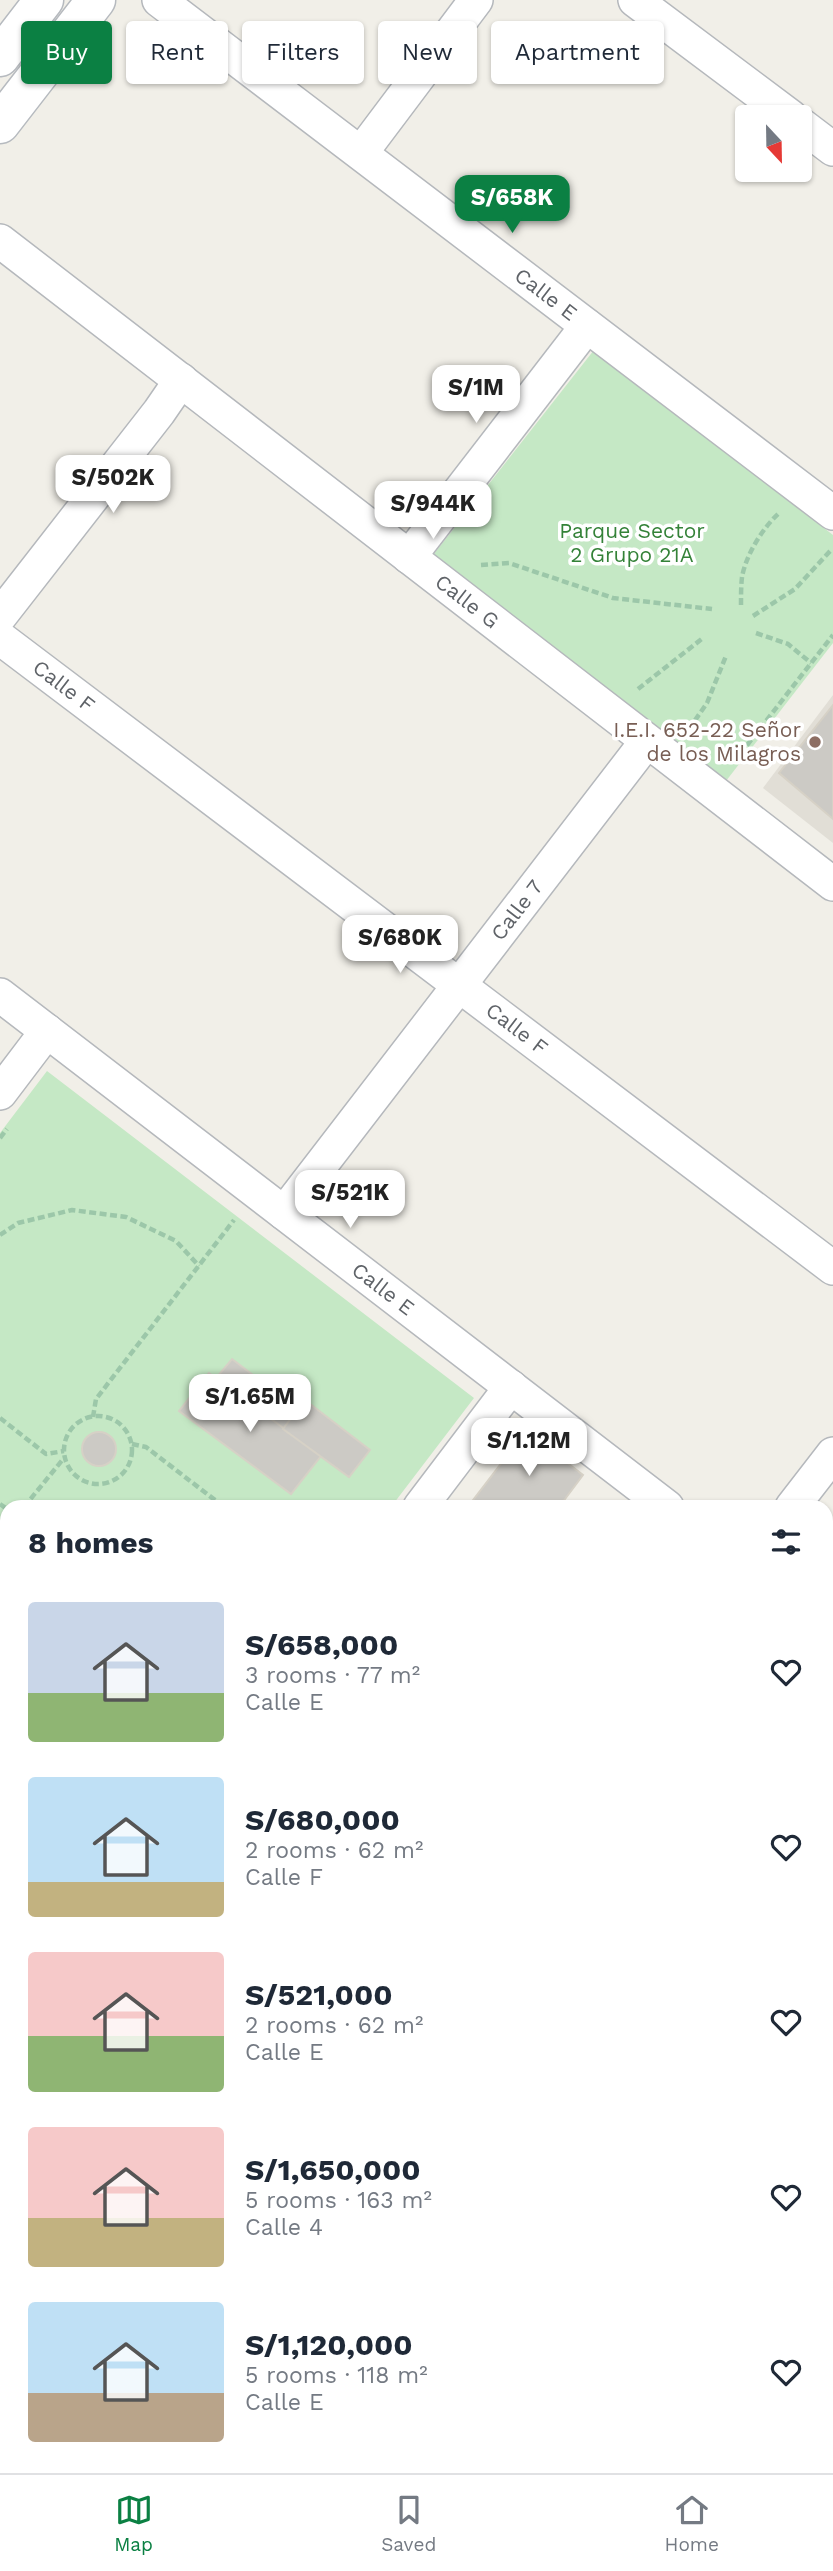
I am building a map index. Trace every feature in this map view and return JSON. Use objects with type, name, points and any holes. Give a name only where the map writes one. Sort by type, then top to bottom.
[{"type":"street","points":[[0,57],[44,0]]},
{"type":"street","points":[[0,124],[96,0]]},
{"type":"street","name":"Calle E","points":[[159,0],[587,326],[830,505]]},
{"type":"street","points":[[360,153],[476,0]]},
{"type":"street","points":[[635,0],[774,105]]},
{"type":"street","points":[[812,133],[833,149]]},
{"type":"street","name":"Calle G","points":[[0,241],[833,884]]},
{"type":"street","points":[[409,557],[587,326]]},
{"type":"street","points":[[0,615],[181,380]]},
{"type":"street","name":"Calle F","points":[[0,638],[833,1268]]},
{"type":"street","name":"Calle 7","points":[[284,1213],[647,741]]},
{"type":"street","name":"Calle E","points":[[0,995],[658,1500]]},
{"type":"street","points":[[0,1093],[47,1031]]},
{"type":"street","points":[[424,1500],[511,1387]]},
{"type":"street","points":[[797,1500],[833,1454]]},
{"type":"path","points":[[741,605],[742,575],[762,534],[780,512]]},
{"type":"path","points":[[753,616],[794,589],[833,547]]},
{"type":"path","points":[[469,566],[509,563],[613,598],[712,609]]},
{"type":"path","points":[[756,633],[788,644],[811,663]]},
{"type":"path","points":[[711,790],[833,635]]},
{"type":"path","points":[[634,693],[663,667],[703,638]]},
{"type":"path","points":[[684,734],[707,703],[726,656]]},
{"type":"path","points":[[0,1138],[8,1128]]},
{"type":"path","points":[[93,1417],[96,1399],[256,1192]]},
{"type":"path","points":[[0,1235],[18,1223],[72,1210],[126,1217],[176,1241],[199,1266]]},
{"type":"path","points":[[223,1212],[234,1220]]},
{"type":"path","points":[[93,1417],[111,1419],[121,1424],[132,1444],[132,1455],[121,1475],[101,1484],[80,1479],[71,1471],[65,1458],[64,1451],[71,1430],[78,1422],[93,1417]]},
{"type":"path","points":[[0,1418],[46,1454],[64,1451]]},
{"type":"path","points":[[132,1444],[146,1447],[215,1500]]},
{"type":"path","points":[[29,1500],[65,1458]]},
{"type":"shaded area","name":"I.E.I. 652-22 Señor de los Milagros","points":[[833,695],[833,843],[763,788]]},
{"type":"green space","name":"Parque Sector 2 Grupo 21A","points":[[594,350],[833,535],[833,643],[726,781],[433,555]]},
{"type":"green space","points":[[47,1071],[474,1398],[396,1500],[0,1500],[0,1133]]},
{"type":"building","points":[[833,705],[833,819],[779,773]]},
{"type":"building","points":[[232,1359],[298,1409],[283,1429],[216,1378]]},
{"type":"building","points":[[209,1373],[321,1456],[291,1494],[179,1411]]},
{"type":"building","points":[[305,1400],[370,1450],[349,1477],[283,1429]]},
{"type":"building","points":[[526,1431],[583,1475],[564,1500],[473,1500]]},
{"type":"building","points":[[99,1432],[111,1437],[116,1449],[111,1461],[99,1466],[87,1461],[82,1449],[87,1437]]},
{"type":"place","name":"I.E.I. 652-22 Señor de los Milagros","points":[[815,742]]}]
